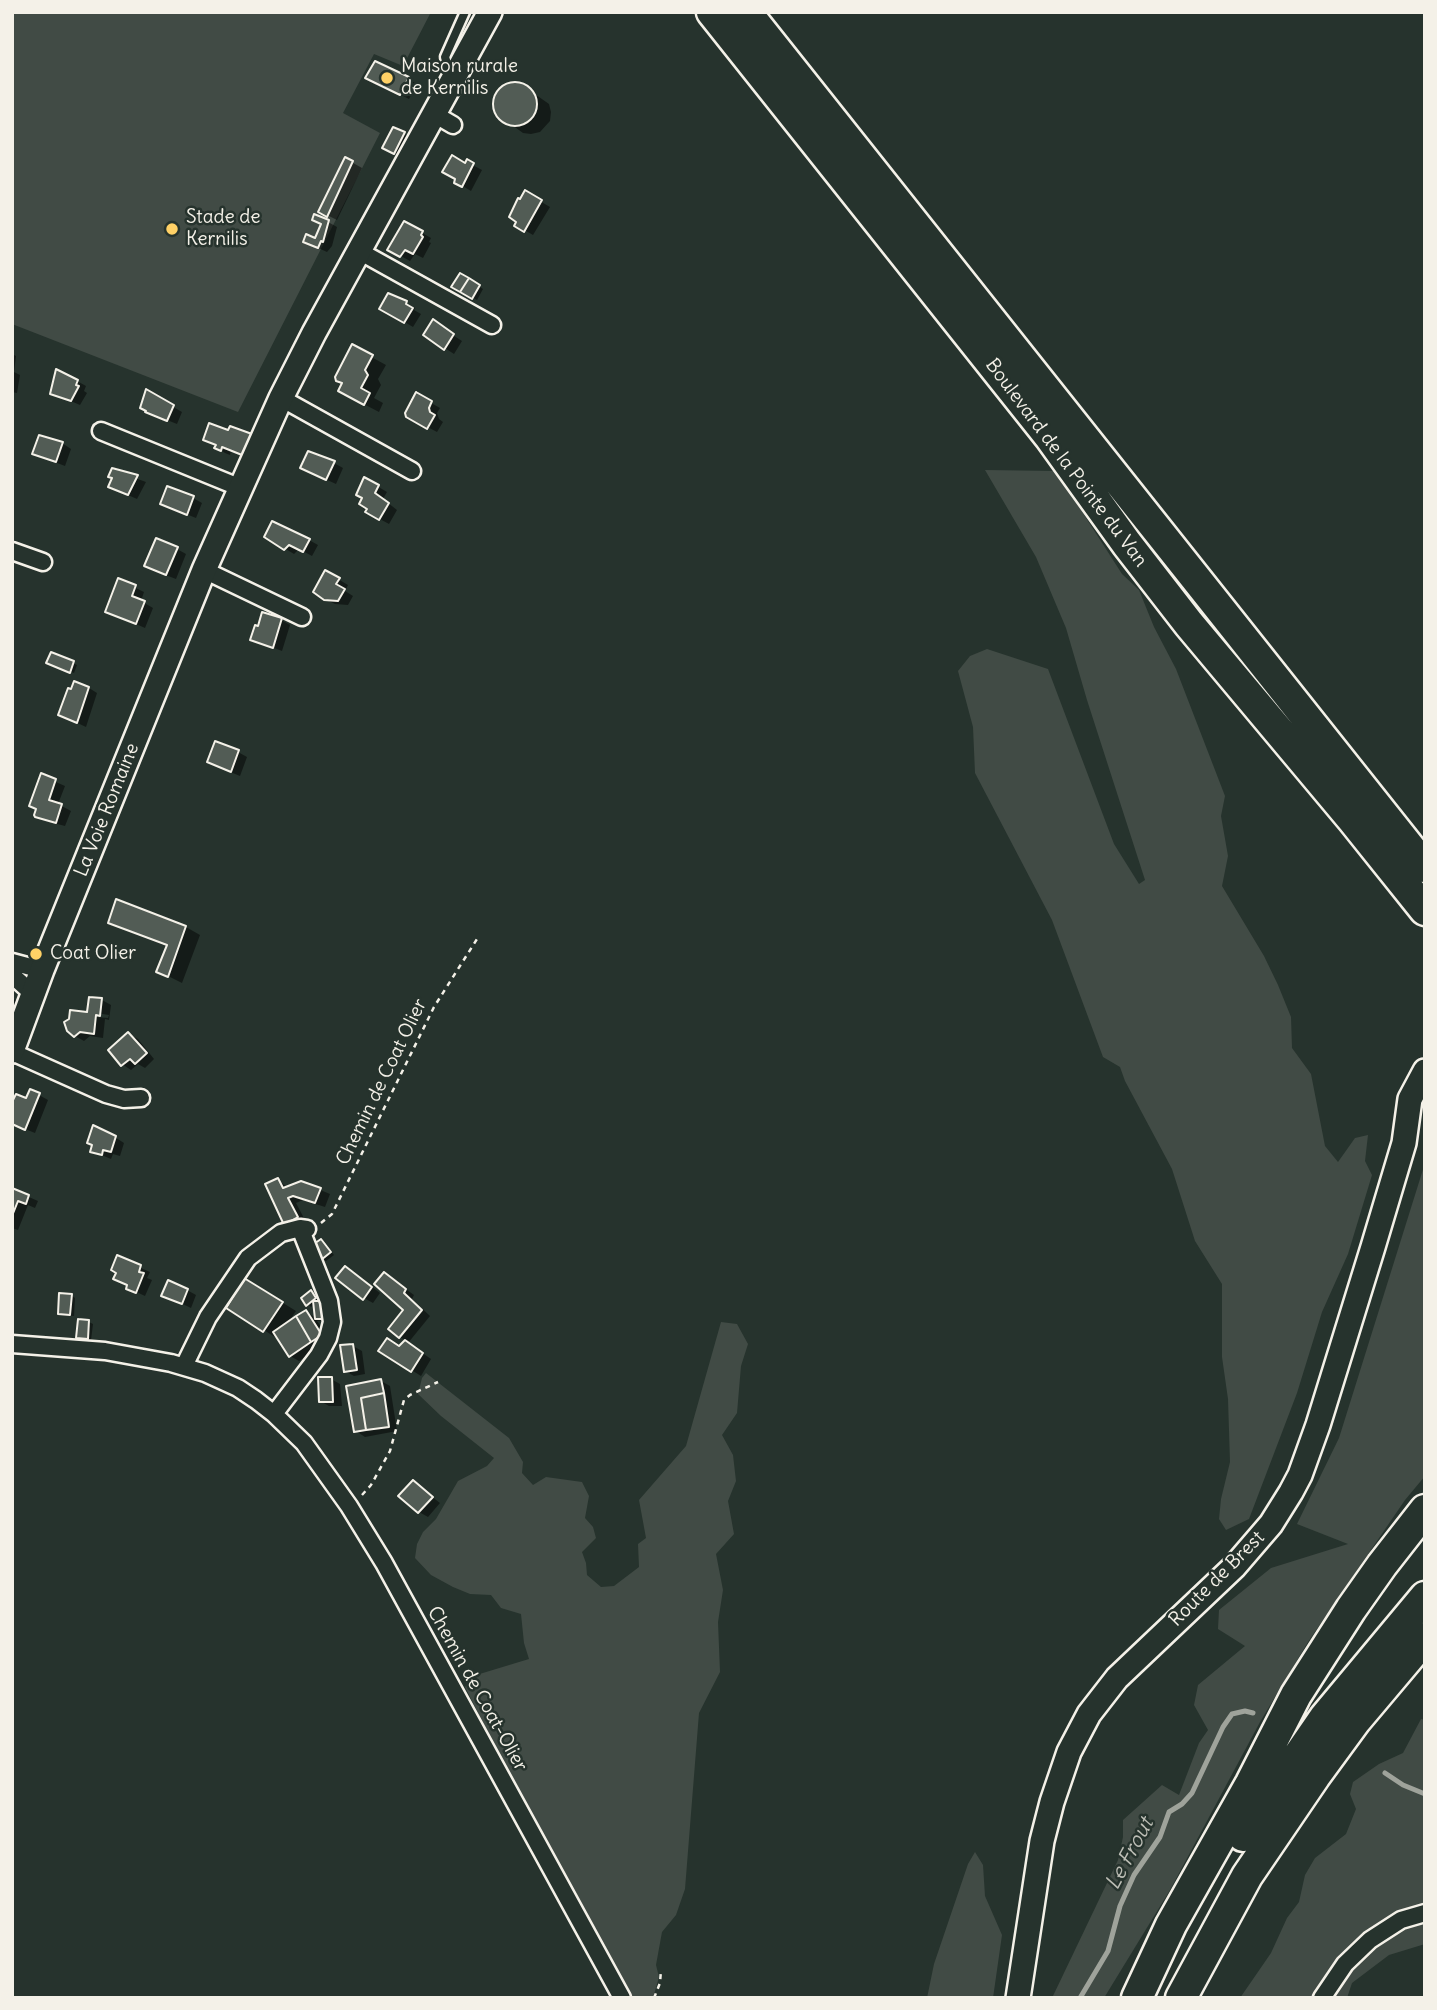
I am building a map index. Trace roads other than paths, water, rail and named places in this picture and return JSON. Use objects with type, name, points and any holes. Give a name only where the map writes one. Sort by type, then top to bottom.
[{"type":"highway","name":"Boulevard de la Pointe du Van","points":[[712,12],[1050,437],[1126,544],[1189,624],[1425,910]]},
{"type":"highway","name":"Boulevard de la Pointe du Van","points":[[746,12],[1425,867]]},
{"type":"highway","points":[[1136,1998],[1171,1925],[1251,1783],[1296,1695],[1351,1609],[1425,1510]]},
{"type":"highway","points":[[1151,1998],[1197,1912],[1274,1787],[1325,1717],[1425,1597]]},
{"type":"highway","points":[[1181,1998],[1241,1888],[1301,1796],[1356,1720],[1425,1638]]},
{"type":"street","name":"La Voie Romaine","points":[[12,1051],[42,970],[204,570],[281,398],[359,251],[443,120],[454,76],[489,12]]},
{"type":"street","points":[[359,251],[492,325]]},
{"type":"street","points":[[281,398],[412,471]]},
{"type":"street","points":[[101,431],[241,488]]},
{"type":"street","points":[[12,551],[43,562]]},
{"type":"street","points":[[204,570],[302,617]]},
{"type":"street","points":[[12,962],[42,970]]},
{"type":"street","points":[[12,975],[33,994]]},
{"type":"street","points":[[12,1051],[106,1094],[124,1099],[141,1098]]},
{"type":"street","name":"Route de Brest","points":[[1018,1998],[1042,1841],[1069,1752],[1089,1714],[1105,1692],[1145,1649],[1234,1567],[1271,1524],[1292,1492],[1318,1425],[1404,1143],[1410,1099],[1425,1071]]},
{"type":"street","name":"Route de Brest","points":[[1404,1143],[1425,1113]]},
{"type":"street","points":[[184,1366],[208,1317],[248,1258],[281,1233],[303,1229],[330,1301],[332,1322],[328,1338],[319,1354],[274,1414]]},
{"type":"street","name":"Chemin de Coat-Olier","points":[[12,1344],[105,1351],[184,1366],[205,1373],[238,1388],[274,1414],[303,1443],[349,1506],[419,1624],[622,1998]]},
{"type":"street","points":[[1322,1998],[1345,1964],[1370,1940],[1401,1920],[1425,1913]]},
{"type":"lane","points":[[454,76],[450,74],[445,57],[465,12]]},
{"type":"waterway","name":"Le Frout","points":[[1080,1998],[1108,1951],[1120,1906],[1134,1875],[1160,1837],[1169,1812],[1182,1804],[1192,1793],[1223,1727],[1232,1714],[1245,1711],[1253,1713]]},
{"type":"waterway","name":"Le Frout","points":[[1385,1773],[1403,1785],[1425,1794]]},
{"type":"place","name":"Maison rurale de Kernilis","points":[[387,78]]},
{"type":"place","name":"Stade de Kernilis","points":[[172,229]]},
{"type":"place","name":"Coat Olier","points":[[36,954]]}]
